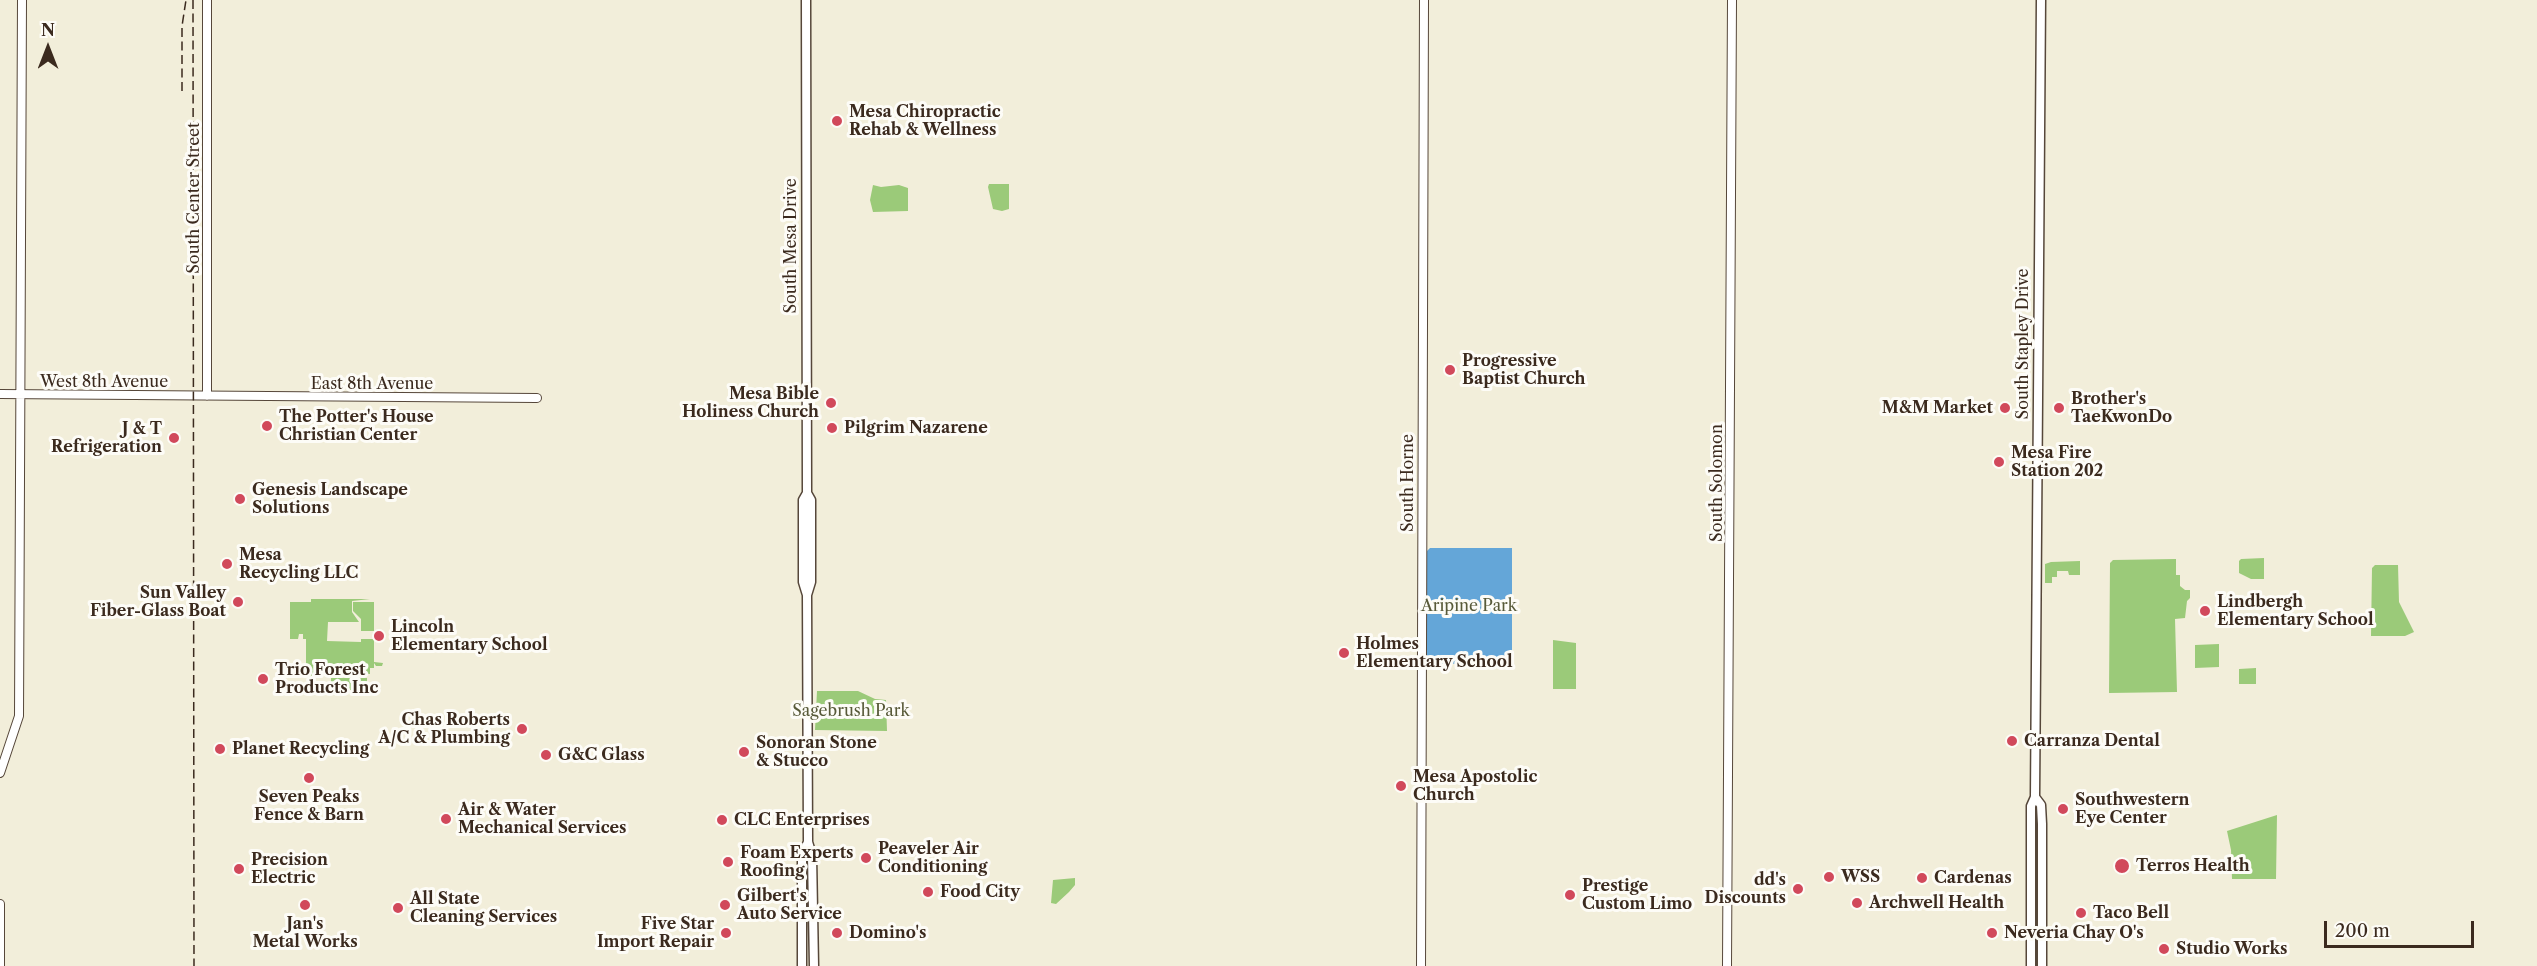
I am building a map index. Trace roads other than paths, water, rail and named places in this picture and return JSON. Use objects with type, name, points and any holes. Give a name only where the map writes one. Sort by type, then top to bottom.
[{"type":"main road","name":"South Mesa Drive","points":[[806,0],[807,493],[811,500],[811,582],[807,595],[808,842],[812,857],[814,966]]},
{"type":"main road","name":"South Stapley Drive","points":[[2031,966],[2030,823],[2031,806],[2035,797],[2041,0]]},
{"type":"main road","name":"South Stapley Drive","points":[[2035,797],[2041,805],[2042,966]]},
{"type":"main road","points":[[2030,823],[2036,825],[2037,843],[2042,852]]},
{"type":"main road","name":"South Mesa Drive","points":[[802,966],[802,855],[808,842]]},
{"type":"main road","points":[[2031,867],[2036,875],[2038,889],[2043,891]]},
{"type":"main road","points":[[802,882],[806,889],[809,918],[813,928]]},
{"type":"main road","points":[[2031,891],[2037,895],[2038,907],[2042,916]]},
{"type":"street","points":[[0,773],[19,716],[22,0]]},
{"type":"street","name":"South Center Street","points":[[207,0],[207,396]]},
{"type":"street","name":"South Horne","points":[[1421,966],[1424,0]]},
{"type":"street","name":"South Solomon","points":[[1727,966],[1732,0]]},
{"type":"street","name":"West 8th Avenue","points":[[0,394],[207,396]]},
{"type":"street","name":"East 8th Avenue","points":[[207,396],[537,398]]},
{"type":"street","points":[[0,904],[0,966]]},
{"type":"water","name":"Aripine Park","points":[[1430,548],[1512,548],[1512,663],[1426,664],[1426,552]]},
{"type":"railway","points":[[182,91],[182,26],[186,0]]},
{"type":"railway","points":[[193,0],[194,966]]},
{"type":"place","name":"Mesa Chiropractic Rehab & Wellness","points":[[837,121]]},
{"type":"place","name":"Progressive Baptist Church","points":[[1450,370]]},
{"type":"place","name":"Mesa Bible Holiness Church","points":[[831,403]]},
{"type":"place","name":"M&M Market","points":[[2005,408]]},
{"type":"place","name":"Brother's TaeKwonDo","points":[[2059,408]]},
{"type":"place","name":"The Potter's House Christian Center","points":[[267,426]]},
{"type":"place","name":"Pilgrim Nazarene","points":[[832,428]]},
{"type":"place","name":"J & T Refrigeration","points":[[174,438]]},
{"type":"place","name":"Mesa Fire Station 202","points":[[1999,462]]},
{"type":"place","name":"Genesis Landscape Solutions","points":[[240,499]]},
{"type":"place","name":"Mesa Recycling LLC","points":[[227,564]]},
{"type":"place","name":"Sun Valley Fiber-Glass Boat","points":[[238,602]]},
{"type":"place","name":"Lindbergh Elementary School","points":[[2205,611]]},
{"type":"place","name":"Lincoln Elementary School","points":[[379,636]]},
{"type":"place","name":"Holmes Elementary School","points":[[1344,653]]},
{"type":"place","name":"Trio Forest Products Inc","points":[[263,679]]},
{"type":"place","name":"Chas Roberts A/C & Plumbing","points":[[522,729]]},
{"type":"place","name":"Carranza Dental","points":[[2012,741]]},
{"type":"place","name":"Planet Recycling","points":[[220,749]]},
{"type":"place","name":"Sonoran Stone & Stucco","points":[[744,752]]},
{"type":"place","name":"G&C Glass","points":[[546,755]]},
{"type":"place","name":"Seven Peaks Fence & Barn","points":[[309,778]]},
{"type":"place","name":"Mesa Apostolic Church","points":[[1401,786]]},
{"type":"place","name":"Southwestern Eye Center","points":[[2063,809]]},
{"type":"place","name":"Air & Water Mechanical Services","points":[[446,819]]},
{"type":"place","name":"CLC Enterprises","points":[[722,820]]},
{"type":"place","name":"Peaveler Air Conditioning","points":[[866,858]]},
{"type":"place","name":"Foam Experts Roofing","points":[[728,862]]},
{"type":"place","name":"Terros Health","points":[[2122,866]]},
{"type":"place","name":"Precision Electric","points":[[239,869]]},
{"type":"place","name":"WSS","points":[[1829,877]]},
{"type":"place","name":"Cardenas","points":[[1922,878]]},
{"type":"place","name":"dd's Discounts","points":[[1798,889]]},
{"type":"place","name":"Food City","points":[[928,892]]},
{"type":"place","name":"Prestige Custom Limo","points":[[1570,895]]},
{"type":"place","name":"Archwell Health","points":[[1857,903]]},
{"type":"place","name":"Jan's Metal Works","points":[[305,905]]},
{"type":"place","name":"Gilbert's Auto Service","points":[[725,905]]},
{"type":"place","name":"All State Cleaning Services","points":[[398,908]]},
{"type":"place","name":"Taco Bell","points":[[2081,913]]},
{"type":"place","name":"Five Star Import Repair","points":[[726,933]]},
{"type":"place","name":"Domino's","points":[[837,933]]},
{"type":"place","name":"Neveria Chay O's","points":[[1992,933]]},
{"type":"place","name":"Studio Works","points":[[2164,949]]},
{"type":"park label","name":"Sagebrush Park","points":[[851,711]]}]
